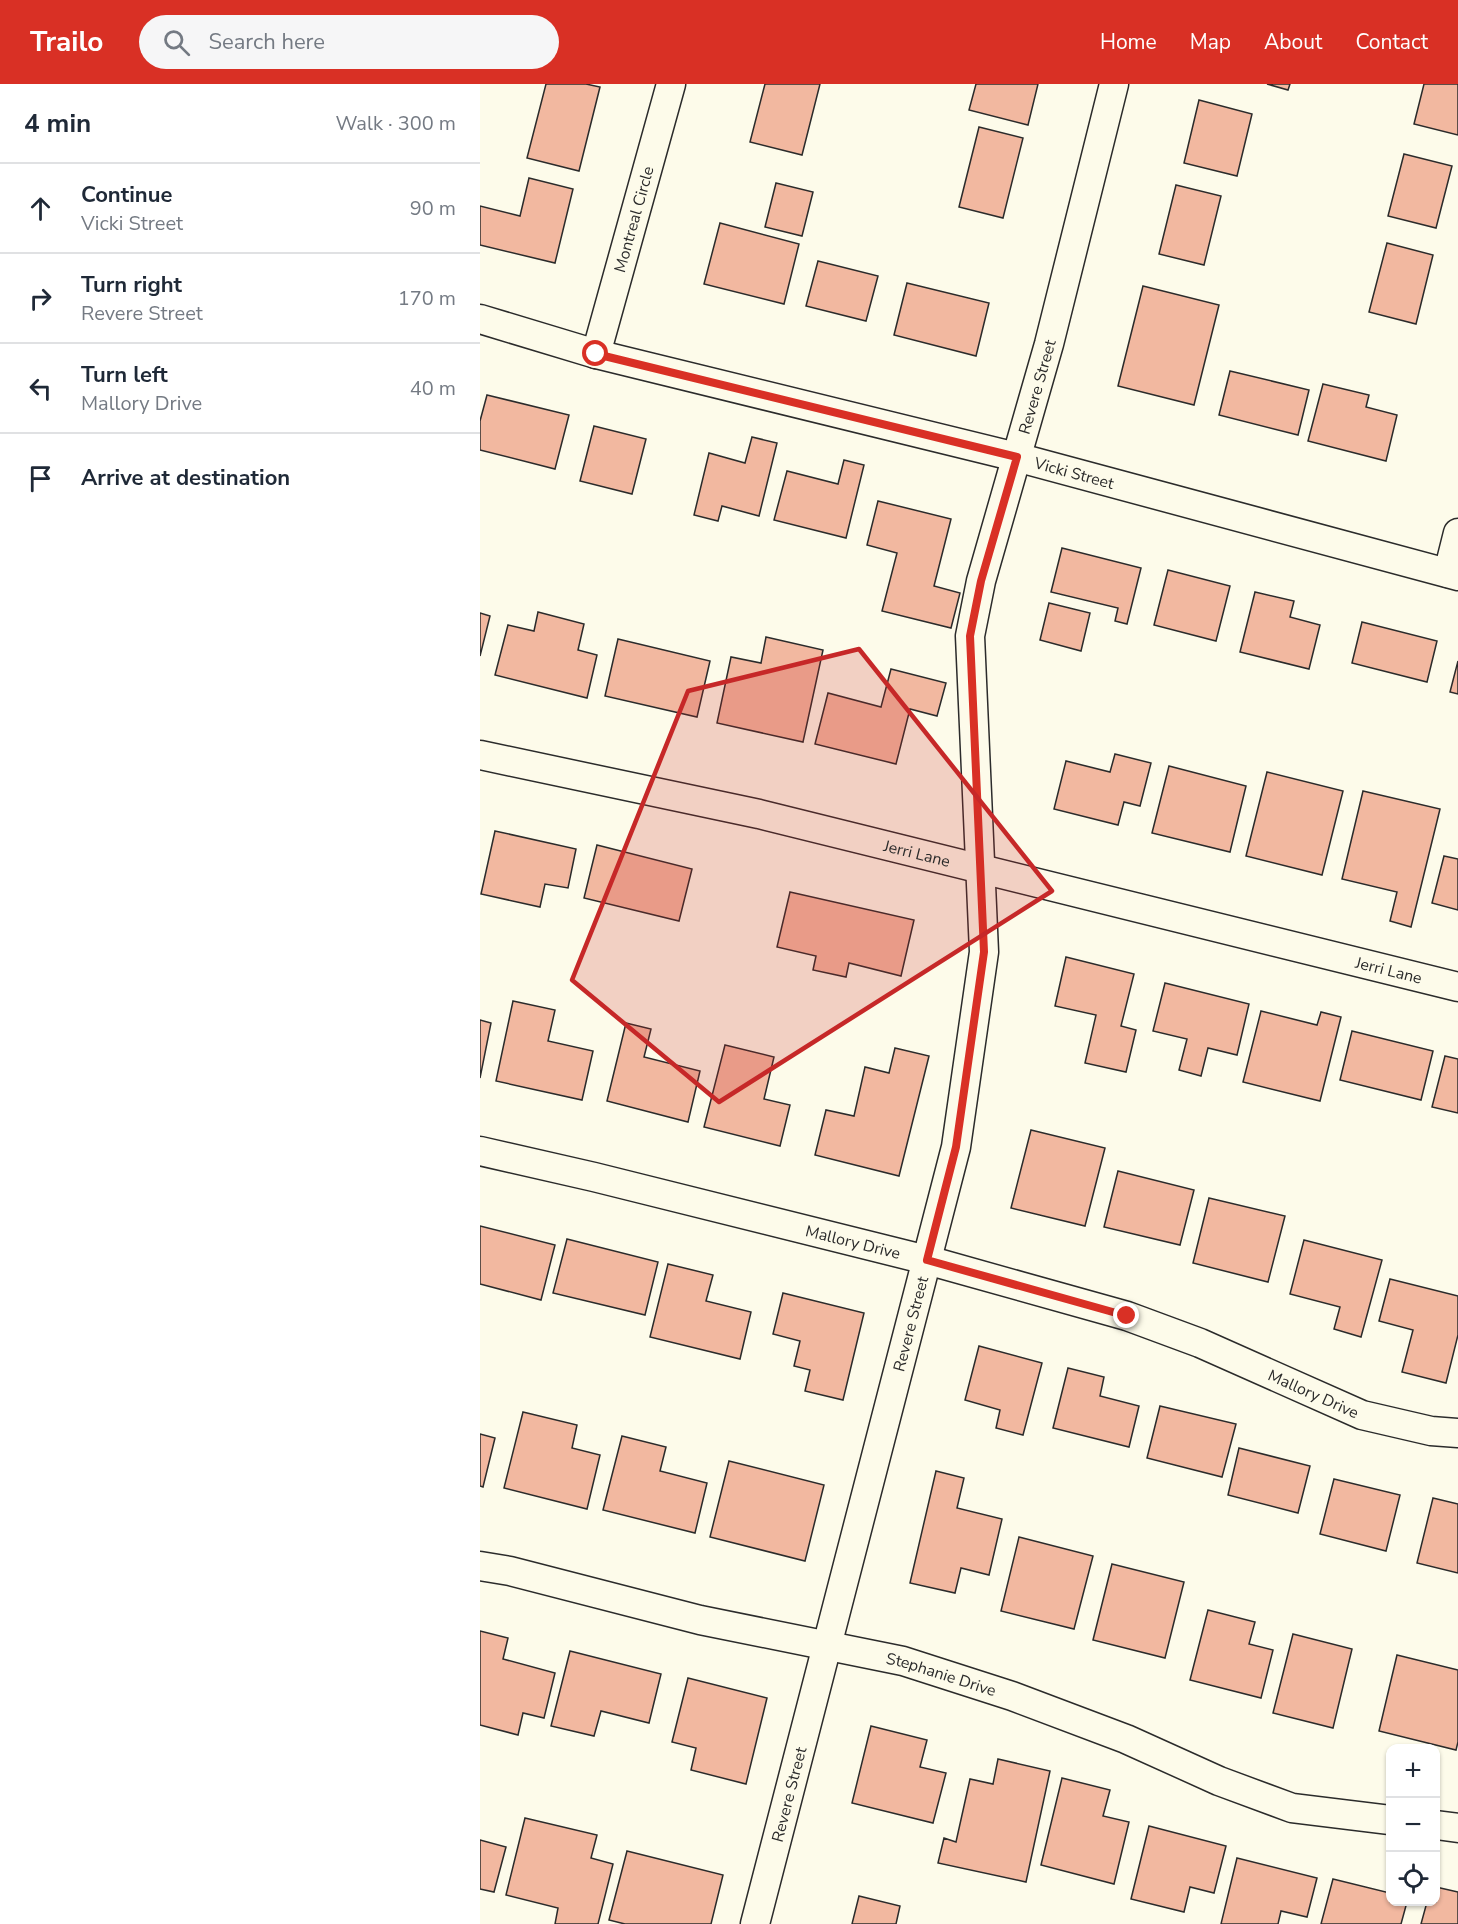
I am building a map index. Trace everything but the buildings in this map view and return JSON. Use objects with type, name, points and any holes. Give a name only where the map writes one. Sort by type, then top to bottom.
[{"type":"street","name":"Montreal Circle","points":[[596,354],[671,84]]},
{"type":"street","name":"Revere Street","points":[[755,1924],[956,1147],[984,952],[970,636],[981,581],[1049,344],[1114,84]]},
{"type":"street","name":"Vicki Street","points":[[480,319],[596,354],[1017,457],[1453,575]]},
{"type":"street","points":[[1453,575],[1458,533]]},
{"type":"street","name":"Jerri Lane","points":[[480,755],[759,814],[1458,987]]},
{"type":"street","name":"Mallory Drive","points":[[480,1151],[927,1260],[1127,1316],[1200,1343],[1362,1415],[1431,1431],[1458,1433]]},
{"type":"street","name":"Stephanie Drive","points":[[480,1566],[510,1571],[700,1620],[903,1661],[1012,1696],[1126,1738],[1219,1781],[1292,1808],[1386,1820]]},
{"type":"street","points":[[1440,1826],[1458,1828]]},
{"type":"highlighted area","points":[[859,649],[1052,891],[719,1102],[572,980],[688,691]]},
{"type":"route","points":[[596,354],[1017,457],[981,581],[970,636],[984,952],[956,1147],[927,1260],[1127,1316]]}]
